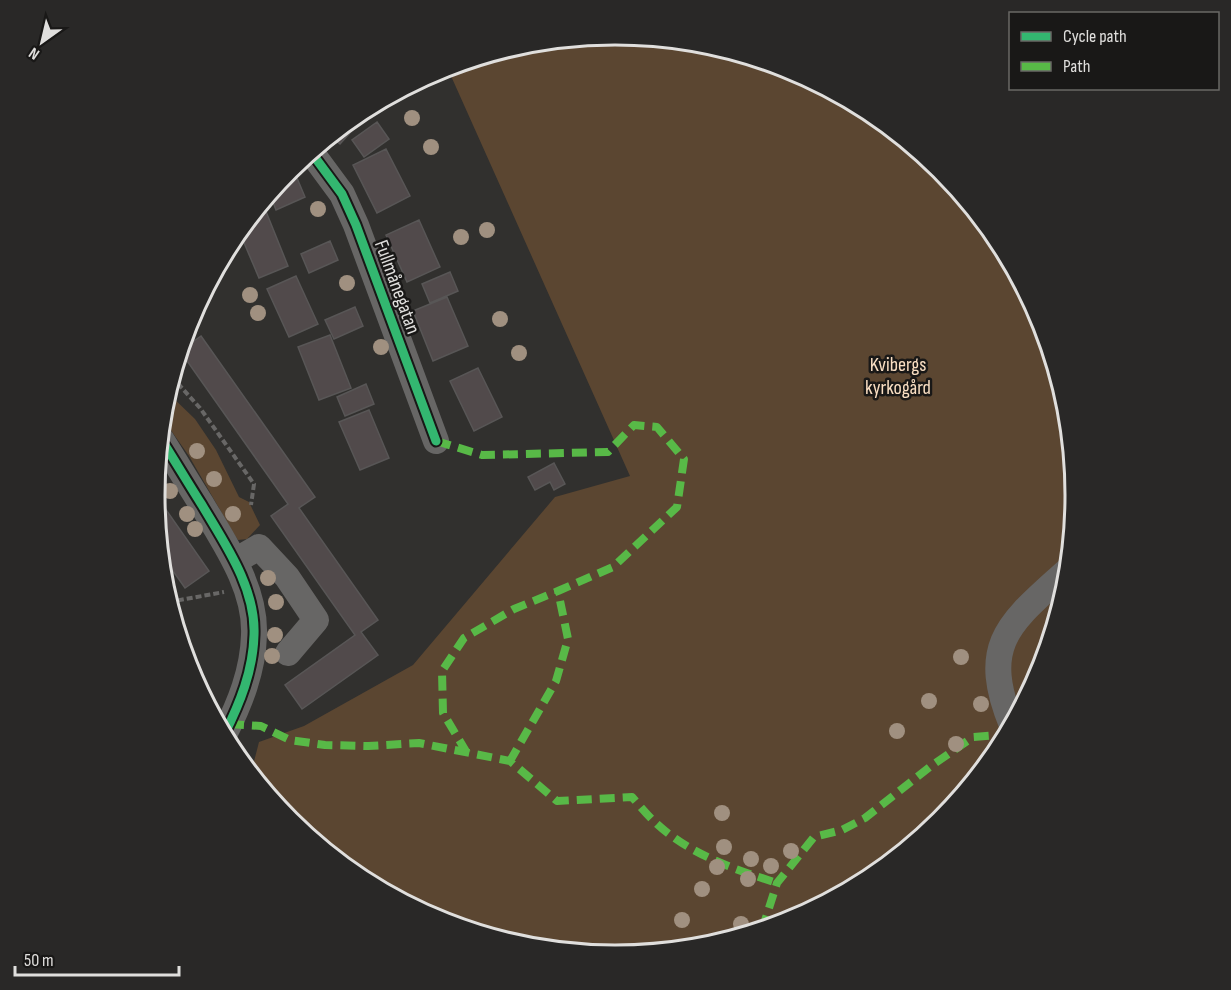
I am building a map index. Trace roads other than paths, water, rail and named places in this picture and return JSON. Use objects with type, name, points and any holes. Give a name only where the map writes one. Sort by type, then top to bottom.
[{"type":"street","name":"Fullmånegatan","points":[[316,160],[342,194],[356,225],[436,441]]},
{"type":"street","points":[[167,451],[235,561],[252,609],[255,633],[252,660],[244,692],[229,725]]},
{"type":"street","points":[[235,561],[259,547],[287,577],[316,620],[288,653]]},
{"type":"street","points":[[1008,714],[999,676],[999,660],[1003,644],[1015,619],[1058,580]]},
{"type":"park label","name":"Kvibergs kyrkogård","points":[[898,376]]}]
